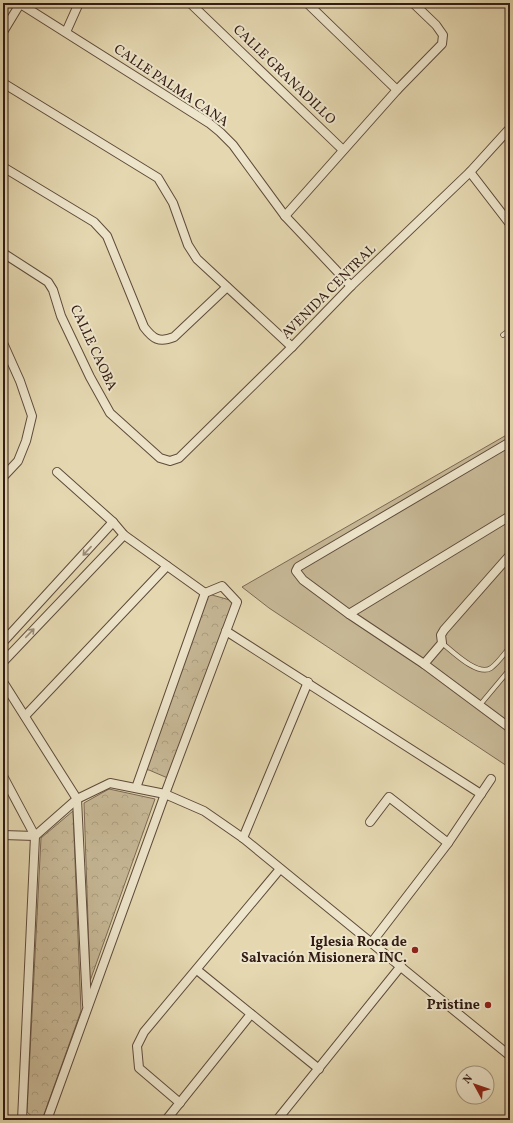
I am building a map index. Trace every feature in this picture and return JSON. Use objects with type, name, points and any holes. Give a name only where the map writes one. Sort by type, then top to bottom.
[{"type":"street","points":[[3,32],[19,3]]},
{"type":"street","name":"CALLE PALMA CANA","points":[[19,3],[220,132],[233,145],[285,216],[351,286]]},
{"type":"street","points":[[66,32],[80,3]]},
{"type":"street","name":"CALLE GRANADILLO","points":[[190,3],[344,150]]},
{"type":"street","points":[[307,3],[397,90]]},
{"type":"street","points":[[285,216],[397,90],[442,44],[443,35],[436,25],[413,3]]},
{"type":"street","points":[[3,83],[158,178],[173,203],[188,245],[197,259],[292,347]]},
{"type":"street","name":"AVENIDA CENTRAL","points":[[160,458],[170,461],[179,458],[292,347],[351,286],[470,172],[510,128]]},
{"type":"street","points":[[3,167],[94,222],[102,230],[107,236],[144,328],[152,337],[165,340],[174,337],[227,287]]},
{"type":"street","points":[[470,172],[508,218]]},
{"type":"street","name":"CALLE CAOBA","points":[[3,253],[48,282],[53,290],[61,316],[90,377],[110,413],[160,458]]},
{"type":"street","points":[[3,343],[20,381],[32,416],[26,441],[18,461],[3,477]]},
{"type":"street","points":[[510,442],[298,567],[296,571],[303,580],[349,614],[424,664],[510,728]]},
{"type":"street","points":[[57,472],[113,522],[124,535],[205,593]]},
{"type":"street","points":[[349,614],[510,516]]},
{"type":"street","points":[[3,642],[113,522]]},
{"type":"street","points":[[3,662],[124,535]]},
{"type":"street","points":[[424,664],[442,643],[441,634],[444,630],[510,555]]},
{"type":"street","points":[[24,716],[166,566]]},
{"type":"street","points":[[47,1120],[164,794],[237,602],[222,586],[205,593],[136,788]]},
{"type":"street","points":[[226,631],[481,794]]},
{"type":"street","points":[[3,682],[77,799],[87,1010]]},
{"type":"street","points":[[243,838],[308,682]]},
{"type":"street","points":[[3,776],[35,836],[23,1119]]},
{"type":"street","points":[[372,942],[448,843],[491,779]]},
{"type":"street","points":[[3,835],[35,836],[77,799],[110,783],[164,794],[204,811],[243,838],[510,1056]]},
{"type":"street","points":[[370,822],[389,797],[448,843]]},
{"type":"street","points":[[180,1102],[138,1068],[137,1046],[144,1032],[280,869]]},
{"type":"street","points":[[277,1120],[401,966]]},
{"type":"street","points":[[197,970],[319,1069]]},
{"type":"street","points":[[166,1120],[251,1014]]},
{"type":"lane","points":[[503,335],[510,330]]},
{"type":"lane","points":[[442,643],[474,668],[482,670],[490,668],[510,647]]},
{"type":"lane","points":[[479,706],[510,669]]},
{"type":"green space","points":[[510,433],[510,768],[269,608],[242,587]]},
{"type":"green space","points":[[205,593],[237,602],[170,779],[143,769]]},
{"type":"green space","points":[[109,789],[155,799],[90,981],[84,803]]},
{"type":"green space","points":[[73,811],[81,1011],[42,1120],[36,1120],[27,1112],[41,838]]},
{"type":"place","name":"Iglesia Roca de Salvación Misionera INC.","points":[[415,950]]},
{"type":"place","name":"Pristine","points":[[488,1005]]}]
